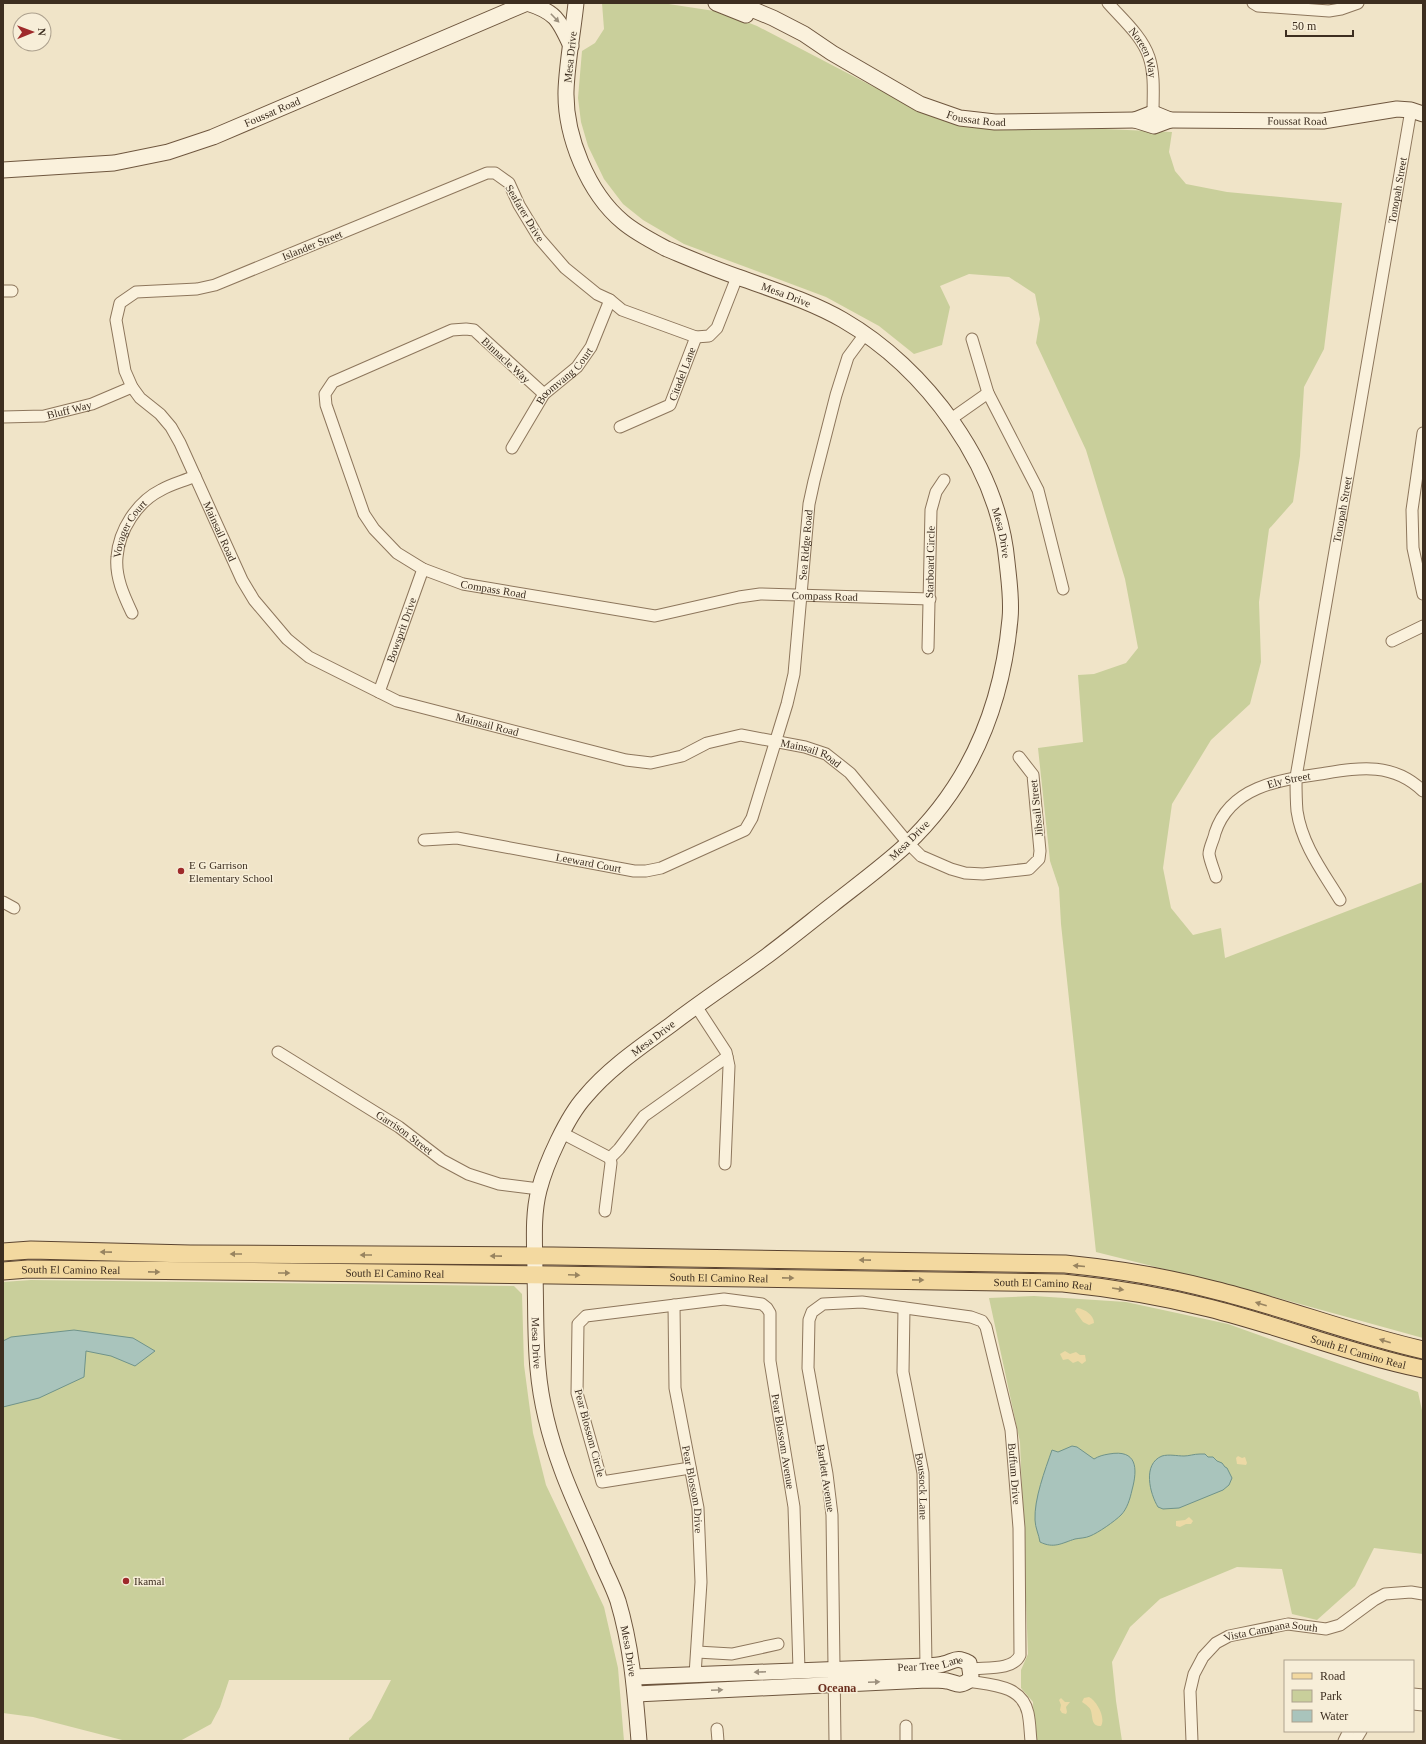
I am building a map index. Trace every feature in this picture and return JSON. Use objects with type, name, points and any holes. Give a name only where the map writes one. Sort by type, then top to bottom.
[{"type":"main road","points":[[527,3],[543,8],[556,17],[571,46]]},
{"type":"main road","name":"Foussat Road","points":[[3,170],[114,163],[168,152],[212,137],[527,3]]},
{"type":"main road","name":"Mesa Drive","points":[[576,3],[566,92],[569,124],[575,147],[597,193],[622,222],[641,235],[667,249],[819,308],[840,318],[865,334],[907,368],[951,419],[972,454],[993,501],[1006,552],[1010,598],[1010,618],[1002,679],[990,718],[981,741],[961,778],[934,815],[908,843],[876,871],[766,957],[696,1006],[632,1054],[597,1083],[580,1102],[562,1133],[552,1153],[539,1189],[535,1219],[538,1369],[547,1426],[562,1471],[616,1596],[630,1645],[636,1694],[639,1741]]},
{"type":"main road","name":"Foussat Road","points":[[716,3],[737,10],[787,33],[807,46],[832,53]]},
{"type":"main road","name":"Foussat Road","points":[[737,3],[773,18],[804,34],[832,53],[920,104],[960,118],[995,122],[1135,120],[1154,126],[1170,120],[1323,121],[1397,109],[1417,112]]},
{"type":"main road","name":"Foussat Road","points":[[1135,120],[1153,113],[1170,120]]},
{"type":"main road","name":"South El Camino Real","points":[[3,1252],[31,1250],[197,1254],[535,1256],[1029,1263],[1122,1271],[1214,1290],[1392,1343],[1423,1350]]},
{"type":"main road","name":"South El Camino Real","points":[[3,1271],[535,1274],[1029,1282],[1119,1289],[1210,1308],[1389,1362],[1423,1369]]},
{"type":"main road","name":"Pear Tree Lane","points":[[634,1677],[926,1666],[944,1664],[953,1659],[961,1659],[968,1663],[970,1675],[962,1685],[956,1685],[947,1681],[933,1680],[636,1694]]},
{"type":"main road","points":[[893,1682],[907,1675],[924,1672],[926,1666]]},
{"type":"main road","points":[[766,1687],[780,1680],[795,1678],[799,1670]]},
{"type":"main road","points":[[666,1692],[676,1686],[688,1685],[693,1682],[695,1675]]},
{"type":"street","name":"Noreen Way","points":[[1108,3],[1139,39],[1149,57],[1153,75],[1153,113]]},
{"type":"street","points":[[1253,3],[1258,6],[1329,11],[1341,9],[1358,3]]},
{"type":"street","name":"Tonopah Street","points":[[1340,900],[1312,854],[1301,827],[1297,811],[1296,777],[1417,112]]},
{"type":"street","name":"Islander Street","points":[[124,299],[136,292],[197,289],[215,285],[487,173],[495,173]]},
{"type":"street","name":"Seafarer Drive","points":[[495,173],[509,183],[519,205],[539,238],[565,268],[597,294],[610,300],[622,310],[696,337]]},
{"type":"street","points":[[696,337],[709,336],[717,328],[737,277]]},
{"type":"street","name":"Mainsail Road","points":[[124,299],[120,303],[116,320],[126,371],[132,387],[140,398],[160,414],[171,427],[180,443],[242,580],[254,600],[287,639],[309,657],[397,701],[626,760],[651,763],[682,756],[707,743],[741,735],[776,740],[805,747],[826,754],[850,772],[908,843],[922,856],[951,869],[965,873],[983,874],[1029,869],[1037,862]]},
{"type":"street","name":"Boomvang Court","points":[[512,448],[544,394],[577,367],[591,347],[610,300]]},
{"type":"street","name":"Binnacle Way","points":[[466,329],[474,330],[544,394]]},
{"type":"street","name":"Compass Road","points":[[466,329],[452,330],[334,382],[325,394],[326,405],[364,514],[374,529],[397,553],[423,569],[463,584],[655,616],[760,594],[930,599]]},
{"type":"street","name":"Sea Ridge Road","points":[[745,830],[752,818],[787,704],[794,674],[810,504],[814,480],[836,395],[848,357],[865,334]]},
{"type":"street","name":"Citadel Lane","points":[[620,427],[670,405],[696,337]]},
{"type":"street","points":[[972,339],[988,393],[1038,490],[1062,589]]},
{"type":"street","name":"Bluff Way","points":[[3,417],[44,416],[92,404],[132,387]]},
{"type":"street","points":[[951,419],[988,393]]},
{"type":"street","points":[[1423,433],[1419,476],[1412,510],[1413,548],[1423,594]]},
{"type":"street","name":"Voyager Court","points":[[132,613],[122,591],[118,570],[117,557],[125,527],[142,504],[160,490],[195,476]]},
{"type":"street","name":"Starboard Circle","points":[[928,648],[931,510],[936,492],[944,480]]},
{"type":"street","name":"Bowsprit Drive","points":[[379,692],[423,569]]},
{"type":"street","points":[[1392,641],[1423,626]]},
{"type":"street","name":"Jibsail Street","points":[[1019,757],[1033,775],[1040,852],[1037,862]]},
{"type":"street","name":"Ely Street","points":[[1216,877],[1209,853],[1218,825],[1228,810],[1252,790],[1278,780],[1370,768],[1386,770],[1402,776],[1423,791]]},
{"type":"street","name":"Leeward Court","points":[[424,840],[457,838],[634,871],[646,871],[660,868],[745,830]]},
{"type":"street","points":[[3,902],[14,908]]},
{"type":"street","points":[[696,1006],[726,1052],[729,1066],[725,1164]]},
{"type":"street","name":"Garrison Street","points":[[278,1052],[399,1127],[442,1160],[468,1174],[499,1184],[539,1189]]},
{"type":"street","points":[[610,1158],[619,1149],[644,1116],[727,1057]]},
{"type":"street","points":[[562,1133],[610,1158]]},
{"type":"street","points":[[605,1211],[611,1163],[610,1158]]},
{"type":"street","name":"Pear Blossom Avenue","points":[[674,1305],[724,1299],[762,1304],[767,1308],[770,1314],[770,1362],[794,1507],[799,1670]]},
{"type":"street","name":"Bartlett Avenue","points":[[835,1741],[832,1515],[827,1474],[808,1368],[809,1320],[812,1312],[823,1304],[862,1302],[904,1308]]},
{"type":"street","name":"Pear Blossom Circle","points":[[674,1305],[586,1316],[578,1324],[577,1393],[602,1482],[690,1468]]},
{"type":"street","name":"Pear Blossom Drive","points":[[674,1305],[675,1388],[698,1508],[702,1582],[695,1675]]},
{"type":"street","name":"Boussock Lane","points":[[904,1308],[903,1372],[923,1472],[926,1666]]},
{"type":"street","name":"Buffum Drive","points":[[904,1308],[971,1317],[982,1321],[986,1327],[1011,1430],[1018,1528],[1020,1655],[1018,1659],[1010,1665],[970,1675]]},
{"type":"street","name":"Vista Campana South","points":[[1192,1741],[1190,1691],[1194,1674],[1204,1657],[1216,1643],[1229,1636],[1288,1624],[1326,1629],[1340,1625],[1374,1600],[1385,1594],[1411,1592],[1423,1594]]},
{"type":"street","points":[[697,1652],[732,1654],[778,1644]]},
{"type":"street","points":[[970,1675],[1018,1694],[1024,1700],[1029,1714],[1031,1741]]},
{"type":"street","points":[[906,1726],[906,1741]]},
{"type":"street","points":[[717,1729],[718,1741]]},
{"type":"street","points":[[1344,1741],[1348,1732]]},
{"type":"street","points":[[1355,1741],[1360,1732]]},
{"type":"green space","points":[[602,3],[662,3],[721,12],[757,26],[874,87],[951,122],[1172,132],[1169,152],[1175,171],[1186,184],[1227,192],[1342,203],[1324,349],[1304,387],[1300,456],[1293,502],[1269,529],[1259,602],[1261,662],[1250,704],[1211,740],[1172,804],[1163,868],[1171,908],[1193,935],[1221,928],[1225,958],[1423,882],[1423,1338],[1264,1294],[1096,1252],[1061,924],[1059,888],[1050,861],[1038,748],[1083,742],[1078,675],[1094,674],[1126,663],[1138,648],[1125,579],[1086,450],[1036,343],[1040,319],[1035,294],[1009,277],[969,274],[940,286],[950,307],[942,345],[914,354],[879,326],[826,297],[684,244],[643,220],[623,204],[604,179],[588,146],[581,122],[578,98],[582,51],[595,43],[604,29]]},
{"type":"green space","points":[[31,1280],[514,1286],[522,1294],[524,1365],[533,1433],[546,1485],[604,1607],[618,1668],[624,1741],[349,1741],[349,1738],[371,1719],[391,1680],[229,1680],[220,1707],[211,1724],[180,1741],[126,1741],[33,1717],[3,1713],[3,1282]]},
{"type":"green space","points":[[1034,1296],[1126,1302],[1228,1324],[1418,1392],[1423,1415],[1423,1554],[1374,1548],[1355,1586],[1317,1620],[1292,1614],[1282,1569],[1237,1567],[1160,1599],[1130,1627],[1112,1662],[1122,1741],[1034,1741],[1033,1702],[1021,1688],[1021,1670],[1028,1654],[1020,1442],[989,1298]]},
{"type":"sand","points":[[1077,1308],[1088,1313],[1094,1320],[1094,1323],[1089,1325],[1083,1322],[1075,1311]]},
{"type":"sand","points":[[1065,1351],[1070,1354],[1076,1352],[1080,1355],[1085,1355],[1086,1361],[1082,1364],[1078,1361],[1073,1363],[1068,1359],[1063,1360],[1060,1354]]},
{"type":"sand","points":[[1238,1456],[1242,1458],[1245,1457],[1247,1463],[1246,1465],[1237,1464],[1236,1458]]},
{"type":"sand","points":[[1189,1517],[1193,1521],[1191,1524],[1186,1524],[1180,1527],[1176,1526],[1176,1521],[1185,1520]]},
{"type":"sand","points":[[1089,1697],[1095,1702],[1102,1714],[1101,1726],[1094,1723],[1088,1706],[1082,1702],[1084,1698]]},
{"type":"sand","points":[[1061,1698],[1065,1702],[1070,1702],[1066,1707],[1066,1714],[1062,1713],[1060,1710],[1061,1705],[1059,1700]]},
{"type":"water","points":[[74,1330],[133,1338],[155,1351],[135,1366],[111,1356],[86,1351],[84,1377],[39,1398],[3,1407],[3,1341],[11,1337]]},
{"type":"water","points":[[1072,1446],[1077,1447],[1094,1459],[1103,1455],[1118,1453],[1125,1454],[1130,1457],[1135,1468],[1135,1474],[1130,1497],[1127,1507],[1121,1515],[1088,1537],[1075,1539],[1058,1545],[1045,1544],[1040,1542],[1035,1523],[1036,1503],[1040,1485],[1052,1450],[1058,1452]]},
{"type":"water","points":[[1200,1454],[1213,1457],[1227,1468],[1232,1478],[1229,1485],[1223,1490],[1179,1508],[1163,1509],[1158,1507],[1150,1487],[1150,1472],[1156,1460],[1165,1455],[1184,1456]]},
{"type":"place","name":"E G Garrison Elementary School","points":[[181,871]]},
{"type":"place","name":"Ikamal","points":[[126,1581]]},
{"type":"district","name":"Oceana","points":[[837,1688]]}]
